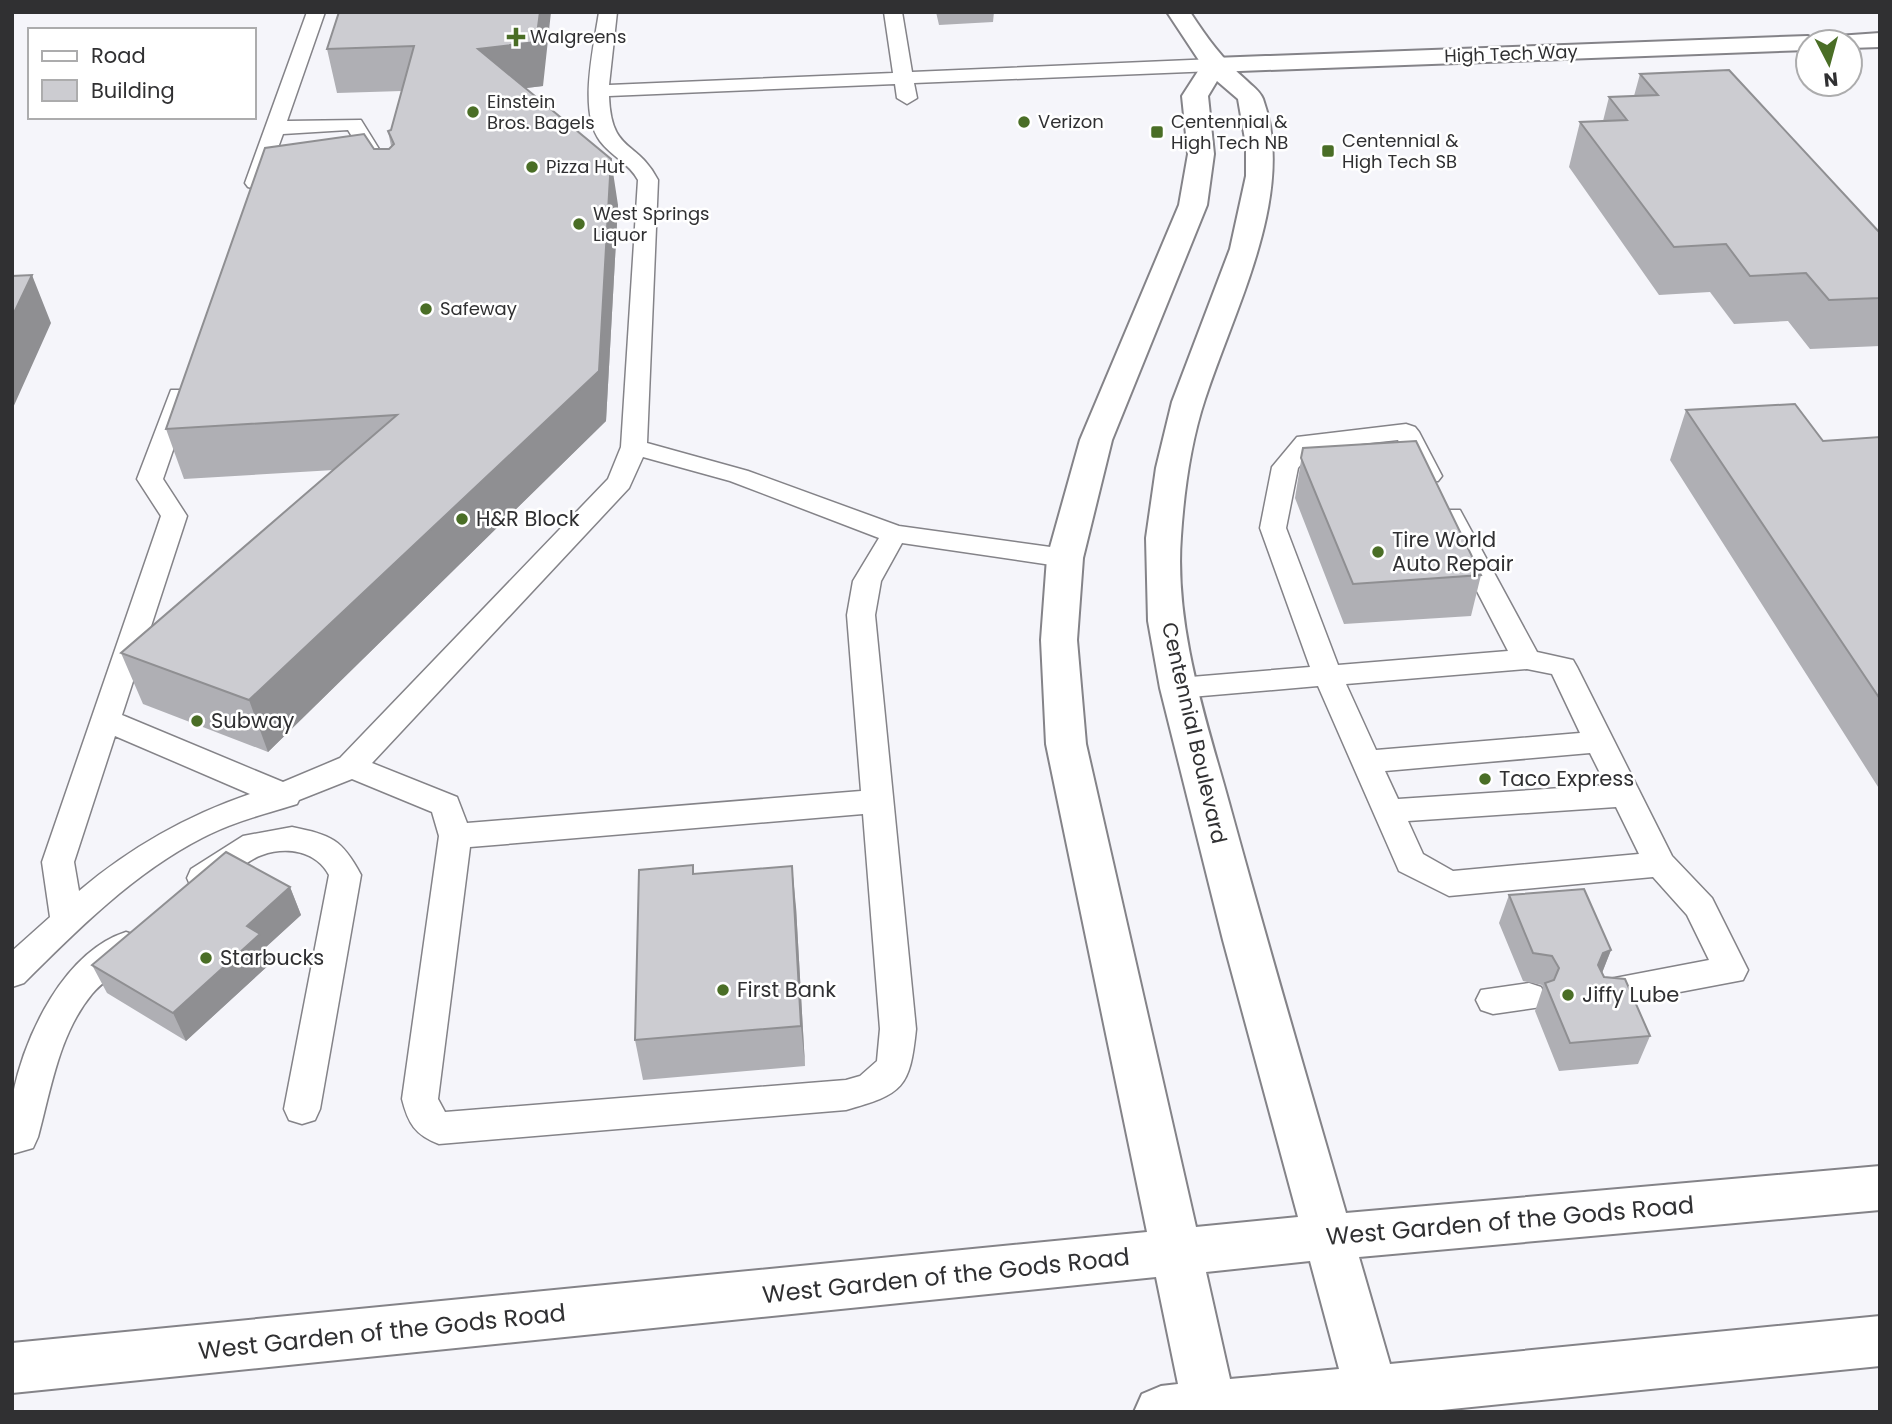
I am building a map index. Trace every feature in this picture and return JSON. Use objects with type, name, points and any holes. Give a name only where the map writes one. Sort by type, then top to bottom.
[{"type":"main road","name":"Centennial Boulevard","points":[[1178,12],[1214,65],[1250,97],[1259,145],[1259,176],[1244,249],[1188,402],[1173,468],[1163,538],[1166,621],[1179,688],[1245,940],[1374,1401]]},
{"type":"main road","name":"High Tech Way","points":[[1214,65],[1794,44]]},
{"type":"main road","points":[[1214,65],[1195,96],[1201,154],[1193,205],[1096,440],[1065,558],[1059,640],[1066,744],[1176,1253],[1194,1410],[1374,1401],[1880,1341]]},
{"type":"main road","name":"West Garden of the Gods Road","points":[[12,1368],[1328,1237],[1880,1188]]},
{"type":"lane","points":[[247,206],[316,12]]},
{"type":"lane","points":[[12,973],[134,866],[191,830],[254,804],[286,796],[351,766],[620,482],[634,447],[648,180],[643,168],[606,137],[600,127],[600,90],[608,12]]},
{"type":"lane","points":[[892,12],[907,98]]},
{"type":"lane","points":[[600,90],[1214,65]]},
{"type":"lane","points":[[275,128],[355,124],[393,188]]},
{"type":"lane","points":[[67,922],[58,862],[174,516],[150,479],[187,375]]},
{"type":"lane","points":[[1527,659],[1406,432],[1306,442],[1285,467],[1273,528],[1328,676],[1410,862],[1449,884],[1660,864]]},
{"type":"lane","points":[[634,447],[739,476],[894,534],[1065,558]]},
{"type":"lane","points":[[351,766],[446,805],[455,836],[420,1099],[425,1117],[439,1128],[846,1095],[872,1088],[894,1068],[898,1029],[861,615],[867,581],[894,534]]},
{"type":"lane","points":[[1179,688],[1527,659],[1563,667],[1660,864],[1700,907],[1731,970],[1606,992]]},
{"type":"lane","points":[[106,720],[286,796]]},
{"type":"lane","points":[[1367,762],[1599,742]]},
{"type":"lane","points":[[1389,811],[1628,795]]},
{"type":"lane","points":[[455,836],[877,801]]},
{"type":"lane","points":[[181,897],[254,844],[292,839],[316,844],[335,856],[345,875],[302,1109]]},
{"type":"lane","points":[[16,1137],[56,1022],[80,984],[151,923]]},
{"type":"lane","points":[[1493,1000],[1529,997]]},
{"type":"building","points":[[339,12],[540,12],[536,42],[478,49],[611,159],[599,371],[249,700],[121,653],[397,415],[166,429],[265,148],[364,134],[374,149],[389,149],[394,144],[388,131],[391,130],[414,46],[327,49]]},
{"type":"building","points":[[1729,70],[1880,233],[1880,298],[1829,300],[1806,273],[1750,276],[1726,244],[1674,247],[1580,122],[1627,120],[1609,97],[1658,95],[1640,74]]},
{"type":"building","points":[[32,275],[12,317],[12,276]]},
{"type":"building","points":[[1795,404],[1823,441],[1880,437],[1880,699],[1686,410]]},
{"type":"building","points":[[1416,441],[1481,575],[1353,584],[1301,458],[1303,448]]},
{"type":"building","points":[[226,852],[290,887],[247,926],[260,934],[173,1013],[92,965]]},
{"type":"building","name":"First Bank","points":[[693,865],[693,874],[792,866],[801,1026],[635,1040],[639,870]]},
{"type":"building","points":[[1584,889],[1611,950],[1603,953],[1598,965],[1604,977],[1625,979],[1650,1036],[1570,1043],[1545,983],[1554,980],[1559,968],[1552,956],[1533,953],[1509,895]]},
{"type":"place","name":"Walgreens","points":[[516,37]]},
{"type":"place","name":"Einstein Bros. Bagels","points":[[473,112]]},
{"type":"place","name":"Verizon","points":[[1024,122]]},
{"type":"place","name":"Centennial & High Tech NB","points":[[1157,132]]},
{"type":"place","name":"Centennial & High Tech SB","points":[[1328,151]]},
{"type":"place","name":"Pizza Hut","points":[[532,167]]},
{"type":"place","name":"West Springs Liquor","points":[[579,224]]},
{"type":"place","name":"Safeway","points":[[426,309]]},
{"type":"place","name":"H&R Block","points":[[462,519]]},
{"type":"place","name":"Tire World Auto Repair","points":[[1378,552]]},
{"type":"place","name":"Subway","points":[[197,721]]},
{"type":"place","name":"Taco Express","points":[[1485,779]]},
{"type":"place","name":"Starbucks","points":[[206,958]]},
{"type":"place","name":"First Bank","points":[[723,990]]},
{"type":"place","name":"Jiffy Lube","points":[[1568,995]]}]
